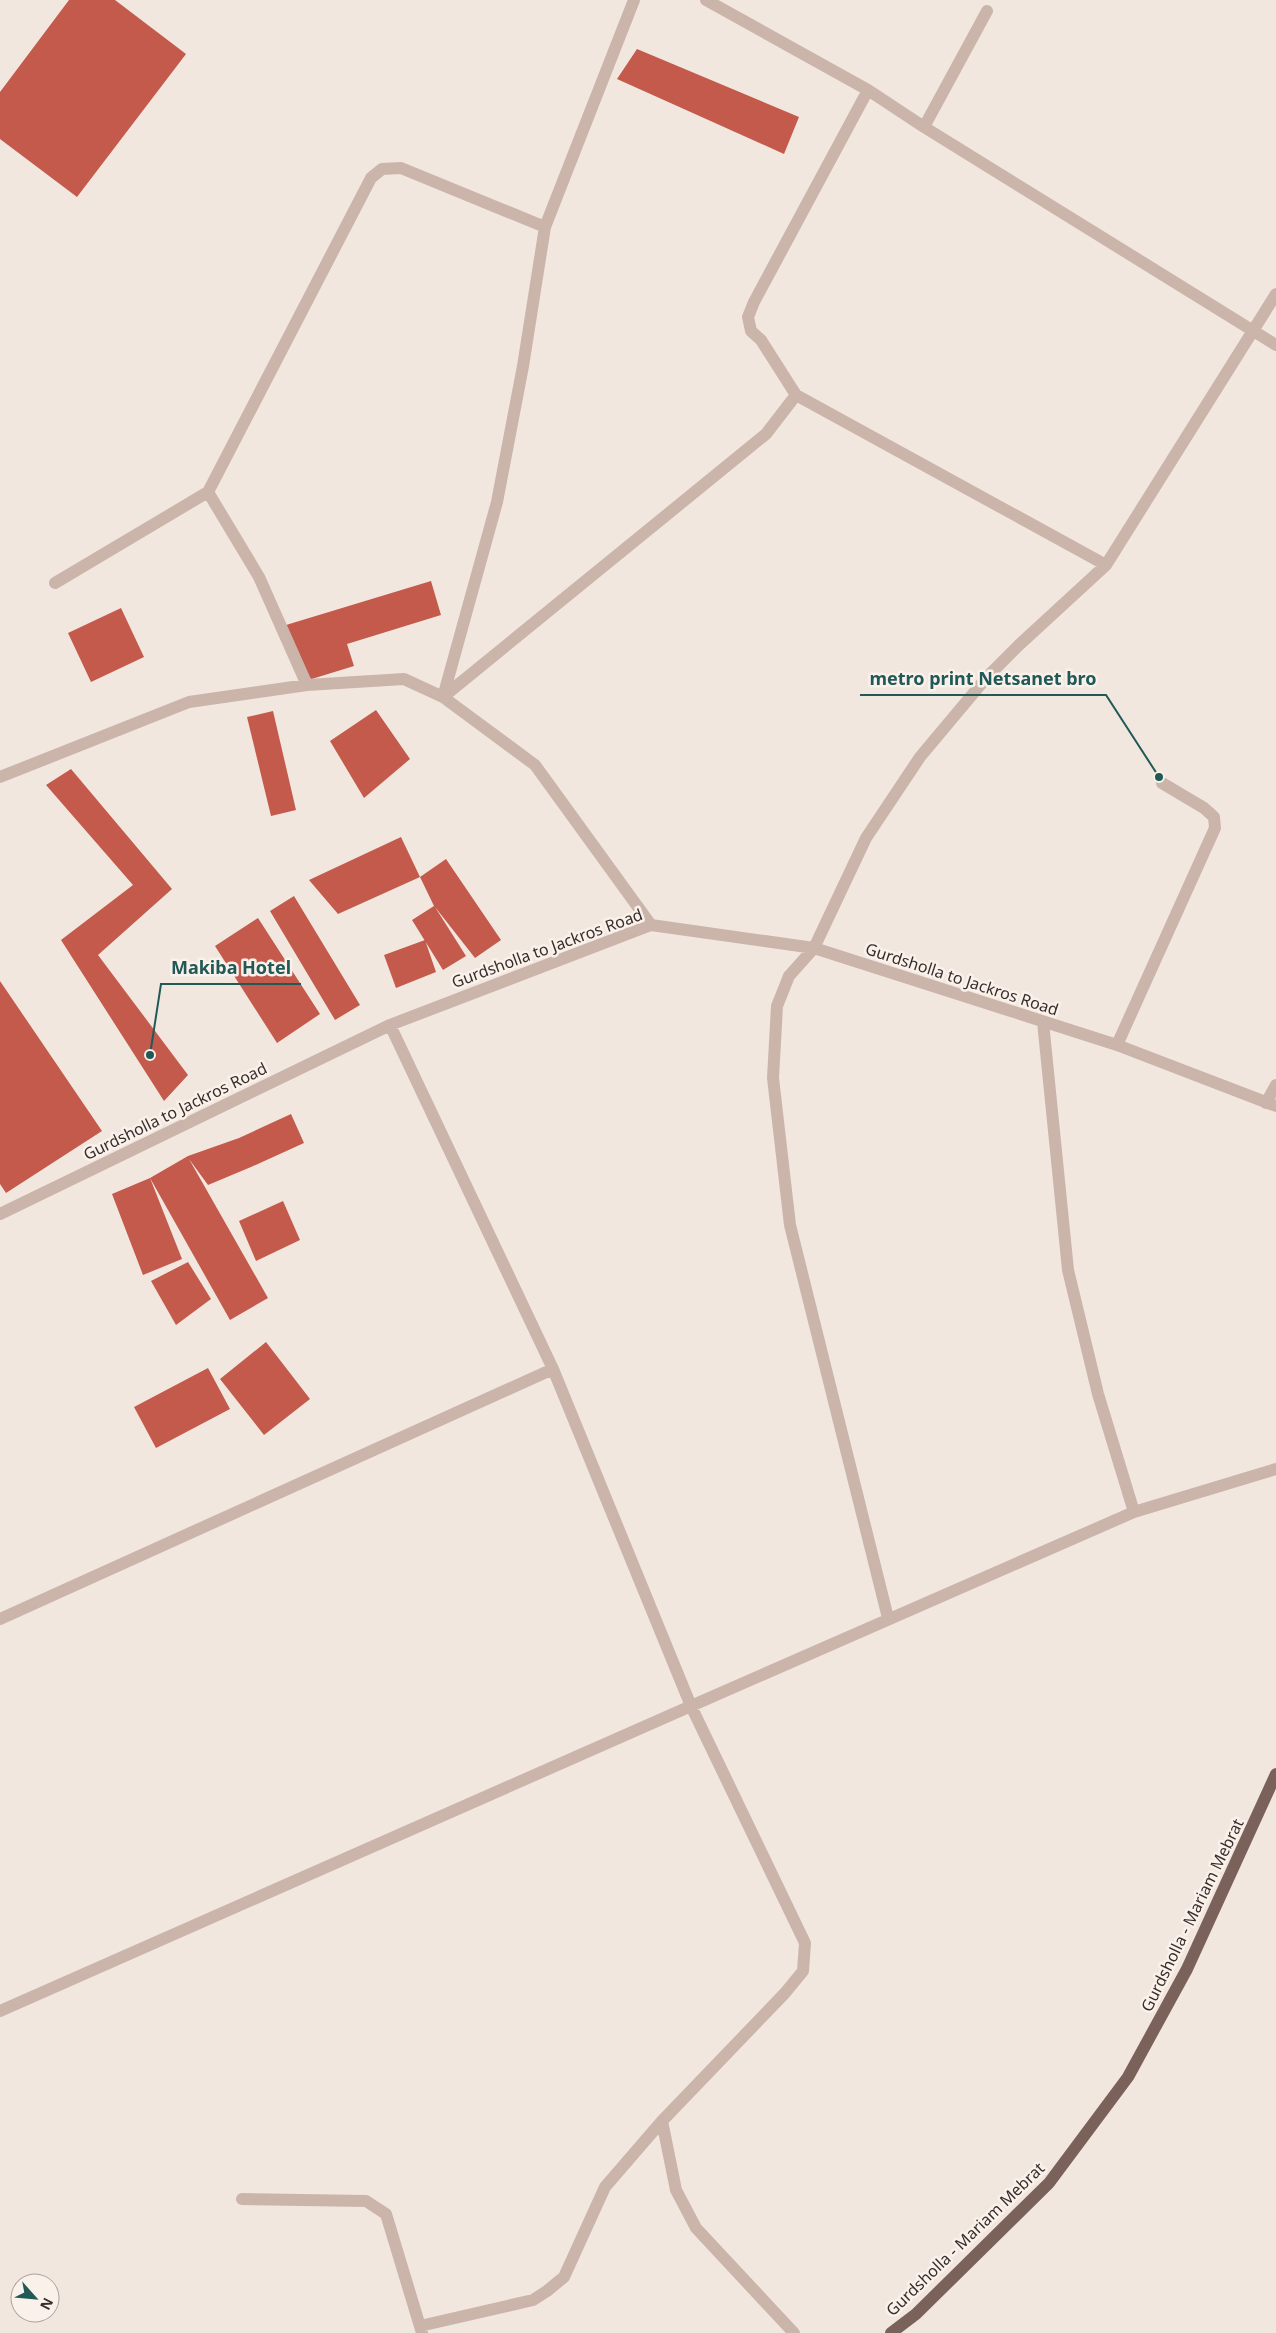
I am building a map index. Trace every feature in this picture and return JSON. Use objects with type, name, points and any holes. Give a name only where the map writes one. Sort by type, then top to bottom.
[{"type":"main road","name":"Gurdsholla - Mariam Mebrat","points":[[891,2333],[916,2314],[1049,2183],[1128,2077],[1187,1969],[1276,1774]]},
{"type":"street","points":[[443,697],[497,502],[523,366],[545,226],[634,0]]},
{"type":"street","points":[[706,0],[868,90],[924,127],[1276,345]]},
{"type":"street","points":[[924,127],[987,11]]},
{"type":"street","points":[[868,90],[754,302],[748,318],[751,331],[761,340],[796,395],[1106,565]]},
{"type":"street","points":[[55,583],[208,492],[371,178],[382,168],[400,168],[545,226]]},
{"type":"street","points":[[888,1618],[790,1225],[773,1078],[776,1006],[789,976],[814,948],[866,838],[920,757],[994,671],[1106,565],[1276,294]]},
{"type":"street","points":[[443,697],[766,434],[796,395]]},
{"type":"street","points":[[208,492],[259,577],[307,685]]},
{"type":"street","points":[[0,777],[189,702],[307,685],[404,679],[443,697],[535,765],[651,925]]},
{"type":"street","points":[[1117,1045],[1215,828],[1214,817],[1204,808],[1162,783]]},
{"type":"street","name":"Gurdsholla to Jackros Road","points":[[0,1214],[390,1024],[651,925],[814,948],[1117,1045],[1271,1105]]},
{"type":"street","points":[[1043,1022],[1068,1270],[1098,1394],[1134,1512]]},
{"type":"street","points":[[242,2199],[366,2201],[386,2214],[421,2330],[533,2300],[564,2277],[606,2186],[662,2122],[785,1993],[803,1970],[805,1943],[691,1706],[553,1369],[390,1024]]},
{"type":"street","points":[[1271,1105],[1276,1085]]},
{"type":"street","points":[[0,1619],[553,1369]]},
{"type":"street","points":[[0,2011],[888,1618],[1134,1512],[1276,1469]]},
{"type":"street","points":[[662,2122],[676,2190],[696,2228],[794,2333]]},
{"type":"building","points":[[69,0],[115,0],[186,54],[77,197],[0,139],[0,92]]},
{"type":"building","points":[[637,49],[799,117],[784,154],[617,79]]},
{"type":"building","points":[[431,581],[441,615],[347,644],[354,666],[302,682],[286,625]]},
{"type":"building","points":[[121,608],[144,657],[91,682],[68,633]]},
{"type":"building","points":[[376,710],[410,759],[364,798],[330,741]]},
{"type":"building","points":[[273,711],[296,810],[271,816],[247,717]]},
{"type":"building","points":[[71,769],[172,889],[98,955],[188,1075],[164,1101],[61,940],[133,885],[46,785]]},
{"type":"building","points":[[401,837],[420,877],[338,914],[309,880]]},
{"type":"building","points":[[446,859],[501,940],[475,958],[435,907],[466,956],[443,970],[412,920],[434,906],[420,877]]},
{"type":"building","points":[[294,896],[360,1005],[335,1020],[270,911]]},
{"type":"building","points":[[258,918],[320,1014],[277,1043],[215,946]]},
{"type":"building","points":[[425,940],[436,972],[396,988],[384,955]]},
{"type":"building","points":[[0,981],[102,1131],[6,1193],[0,1184]]},
{"type":"building","points":[[291,1114],[304,1143],[251,1167],[208,1185],[189,1159],[268,1298],[230,1320],[150,1178],[188,1156],[239,1138]]},
{"type":"building","points":[[150,1178],[182,1259],[143,1275],[112,1194]]},
{"type":"building","points":[[283,1201],[300,1240],[256,1261],[239,1221]]},
{"type":"building","points":[[188,1262],[211,1299],[176,1325],[151,1281]]},
{"type":"building","points":[[266,1342],[310,1399],[264,1435],[220,1379]]},
{"type":"building","points":[[208,1368],[230,1409],[156,1448],[134,1407]]},
{"type":"place","name":"metro print Netsanet bro","points":[[1159,777]]},
{"type":"place","name":"Makiba Hotel","points":[[150,1055]]}]
